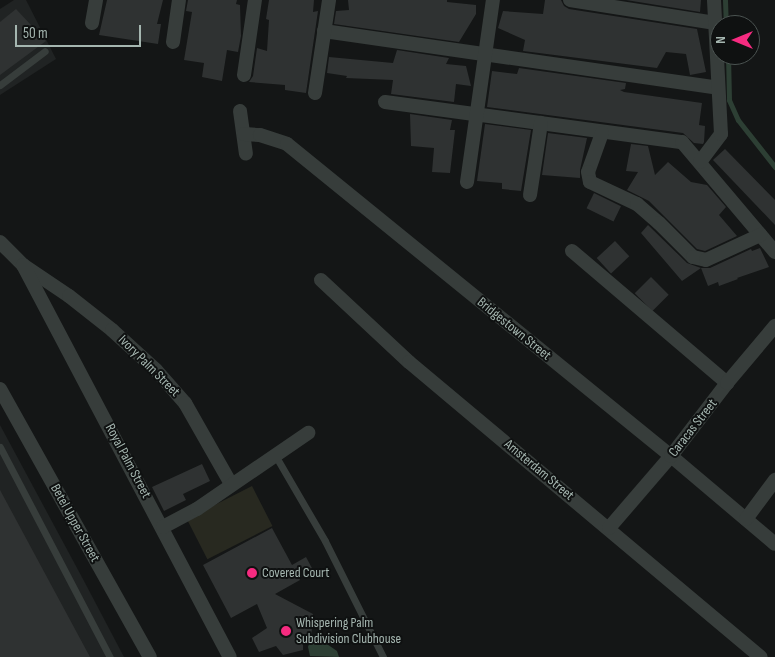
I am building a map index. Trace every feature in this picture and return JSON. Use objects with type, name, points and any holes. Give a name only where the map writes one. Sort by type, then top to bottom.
[{"type":"street","points":[[92,23],[96,0]]},
{"type":"street","points":[[173,42],[179,0]]},
{"type":"street","points":[[244,74],[255,0]]},
{"type":"street","points":[[315,93],[329,0]]},
{"type":"street","points":[[467,182],[493,0]]},
{"type":"street","points":[[570,0],[710,21]]},
{"type":"street","points":[[714,0],[714,15]]},
{"type":"street","points":[[324,32],[718,88]]},
{"type":"street","points":[[700,162],[721,134],[717,65]]},
{"type":"street","points":[[384,102],[602,133],[682,142],[775,252]]},
{"type":"street","points":[[240,111],[246,154]]},
{"type":"street","points":[[530,195],[541,123]]},
{"type":"street","points":[[602,133],[588,172],[590,182],[637,204],[693,257],[706,260],[760,235]]},
{"type":"street","name":"Bridgestown Street","points":[[244,134],[260,135],[286,144],[671,456],[775,544]]},
{"type":"street","name":"Ivory Palm Street","points":[[0,242],[23,265],[69,296],[105,324],[156,370],[185,403],[230,484]]},
{"type":"street","points":[[572,251],[727,383]]},
{"type":"street","name":"Royal Palm Street","points":[[23,265],[163,526],[230,657]]},
{"type":"street","name":"Amsterdam Street","points":[[321,280],[409,362],[609,528],[760,657]]},
{"type":"street","name":"Caracas Street","points":[[609,528],[671,456],[727,383],[775,326]]},
{"type":"street","name":"Betel Upper Street","points":[[0,389],[150,657]]},
{"type":"street","points":[[163,526],[197,509],[230,484],[308,433]]},
{"type":"street","points":[[746,519],[775,480]]},
{"type":"lane","points":[[0,85],[45,51]]},
{"type":"lane","points":[[0,447],[110,657]]},
{"type":"lane","points":[[274,455],[325,541],[383,657]]},
{"type":"shaded area","points":[[14,0],[26,0],[56,59],[0,95],[0,9]]},
{"type":"shaded area","points":[[0,425],[84,581],[124,657],[0,657]]},
{"type":"shaded area","points":[[252,486],[272,526],[207,559],[187,519]]},
{"type":"shaded area","points":[[321,640],[337,651],[339,657],[310,656],[309,644]]},
{"type":"building","points":[[107,0],[163,0],[157,24],[161,24],[158,44],[99,35]]},
{"type":"building","points":[[188,0],[237,0],[236,4],[240,5],[241,36],[238,52],[227,50],[222,81],[202,77],[204,63],[184,60],[192,12],[186,11]]},
{"type":"building","points":[[269,0],[314,0],[313,12],[318,11],[306,93],[285,90],[285,85],[249,82],[253,76],[257,48],[267,51],[269,20],[266,19]]},
{"type":"building","points":[[348,0],[447,0],[447,2],[476,5],[476,14],[459,42],[334,24],[336,11],[349,10]]},
{"type":"building","points":[[545,0],[561,0],[564,6],[569,9],[697,29],[706,72],[690,75],[686,54],[666,52],[657,68],[523,51],[525,40],[498,28],[503,11],[543,14]]},
{"type":"building","points":[[626,0],[701,0],[700,12]]},
{"type":"building","points":[[16,9],[46,41],[0,75],[0,22]]},
{"type":"building","points":[[397,50],[449,58],[446,64],[466,66],[471,86],[456,84],[454,102],[391,94],[393,80],[346,78],[347,76],[327,73],[329,57],[393,63]]},
{"type":"building","points":[[519,68],[626,83],[625,89],[620,90],[702,103],[699,125],[705,126],[704,142],[703,144],[694,143],[683,133],[487,107],[492,71],[517,74]]},
{"type":"building","points":[[410,114],[452,120],[450,130],[455,130],[450,173],[432,172],[434,148],[411,146]]},
{"type":"building","points":[[485,124],[531,130],[521,191],[502,189],[502,183],[477,181]]},
{"type":"building","points":[[548,133],[587,138],[580,178],[542,175]]},
{"type":"building","points":[[631,144],[648,146],[655,175],[668,162],[691,182],[707,185],[726,207],[719,215],[737,236],[705,251],[697,249],[649,201],[627,190],[638,172],[626,171]]},
{"type":"building","points":[[725,149],[775,200],[775,225],[713,160]]},
{"type":"building","points":[[594,193],[621,206],[614,221],[587,208]]},
{"type":"building","points":[[648,225],[687,263],[701,268],[682,281],[641,233]]},
{"type":"building","points":[[615,241],[629,256],[611,273],[597,258]]},
{"type":"building","points":[[760,248],[769,267],[719,286],[718,282],[708,286],[701,268],[710,268],[751,249],[752,251]]},
{"type":"building","points":[[651,277],[669,295],[652,311],[635,293]]},
{"type":"building","points":[[202,464],[210,481],[183,494],[186,500],[164,511],[152,487]]},
{"type":"building","points":[[0,490],[90,657],[0,657]]},
{"type":"building","name":"Covered Court","points":[[272,528],[292,565],[306,557],[313,570],[299,578],[300,580],[275,594],[313,614],[311,640],[303,644],[303,650],[283,655],[276,646],[259,652],[252,638],[267,628],[257,604],[231,618],[203,565]]},
{"type":"waterway","points":[[725,0],[726,15]]},
{"type":"waterway","points":[[728,65],[729,100],[738,120],[775,167]]},
{"type":"place","name":"Covered Court","points":[[252,573]]},
{"type":"place","name":"Whispering Palm Subdivision Clubhouse","points":[[286,631]]}]
